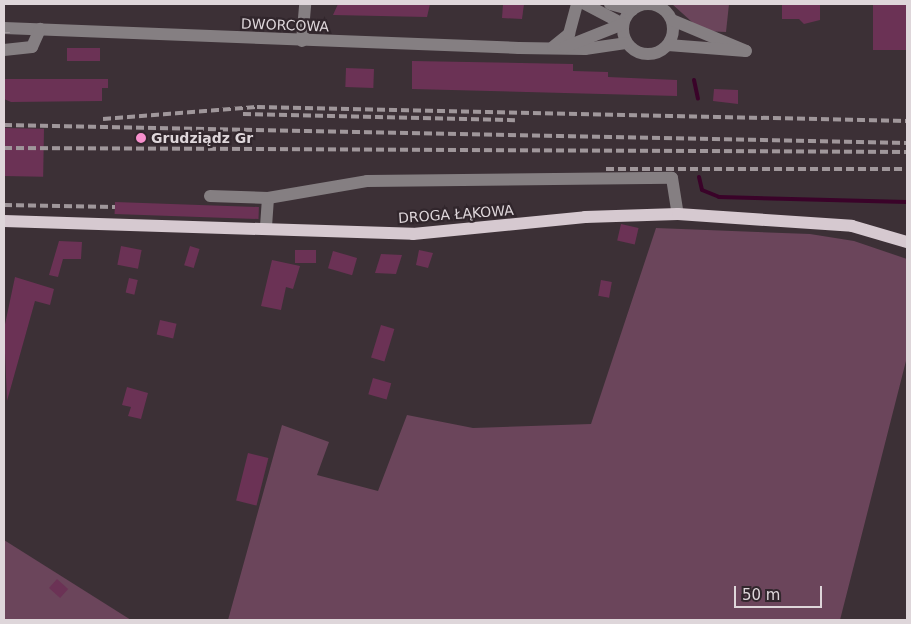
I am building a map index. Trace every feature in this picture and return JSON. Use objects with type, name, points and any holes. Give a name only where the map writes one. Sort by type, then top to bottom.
[{"type":"main road","name":"DROGA ŁĄKOWA","points":[[4,221],[413,234],[602,216],[678,214],[852,226],[907,242]]},
{"type":"street","points":[[302,41],[305,4]]},
{"type":"street","points":[[551,48],[569,34],[577,4]]},
{"type":"street","points":[[585,4],[623,24]]},
{"type":"street","points":[[610,4],[659,5],[672,20],[746,51],[668,44]]},
{"type":"street","points":[[637,6],[623,24],[626,43],[650,55],[668,44],[674,33],[672,20]]},
{"type":"street","name":"DWORCOWA","points":[[565,47],[623,24]]},
{"type":"street","name":"DWORCOWA","points":[[4,28],[302,41],[551,48],[626,43]]},
{"type":"street","points":[[4,50],[32,47],[40,29]]},
{"type":"street","points":[[210,196],[268,198],[367,180],[672,178],[678,214]]},
{"type":"street","points":[[266,229],[268,198]]},
{"type":"shaded area","points":[[672,4],[729,4],[726,32],[702,31]]},
{"type":"shaded area","points":[[656,228],[810,234],[854,241],[907,259],[907,357],[840,620],[228,620],[282,425],[329,442],[317,475],[378,491],[407,415],[473,428],[591,424]]},
{"type":"shaded area","points":[[4,540],[131,620],[4,620]]},
{"type":"building","points":[[338,4],[430,4],[427,17],[333,15]]},
{"type":"building","points":[[503,4],[524,4],[522,19],[502,18]]},
{"type":"building","points":[[782,4],[820,4],[820,20],[804,24],[799,19],[782,19]]},
{"type":"building","points":[[873,4],[907,4],[907,50],[873,50]]},
{"type":"building","points":[[67,48],[100,48],[100,61],[67,61]]},
{"type":"building","points":[[412,61],[573,64],[573,71],[608,72],[608,77],[677,80],[677,96],[412,89]]},
{"type":"building","points":[[346,68],[374,69],[373,88],[345,87]]},
{"type":"building","points":[[4,79],[108,79],[108,88],[102,88],[102,101],[11,102],[4,99]]},
{"type":"building","points":[[714,89],[738,90],[738,104],[713,101]]},
{"type":"building","points":[[4,128],[44,129],[43,177],[4,176]]},
{"type":"building","points":[[115,202],[259,207],[258,219],[115,214]]},
{"type":"building","points":[[621,224],[639,228],[635,245],[617,241]]},
{"type":"building","points":[[59,241],[82,242],[81,259],[63,259],[58,277],[49,275]]},
{"type":"building","points":[[121,246],[142,250],[138,269],[117,265]]},
{"type":"building","points":[[190,246],[200,249],[194,268],[184,265]]},
{"type":"building","points":[[295,250],[316,250],[316,263],[295,263]]},
{"type":"building","points":[[419,250],[433,253],[428,268],[416,265]]},
{"type":"building","points":[[333,251],[357,258],[352,275],[328,268]]},
{"type":"building","points":[[381,254],[402,255],[396,274],[375,273]]},
{"type":"building","points":[[272,260],[300,266],[293,289],[286,287],[281,310],[261,306]]},
{"type":"building","points":[[15,277],[54,289],[50,305],[35,301],[7,401],[4,329]]},
{"type":"building","points":[[129,278],[138,280],[134,295],[126,293]]},
{"type":"building","points":[[601,280],[612,282],[609,298],[598,296]]},
{"type":"building","points":[[160,320],[177,324],[173,338],[157,335]]},
{"type":"building","points":[[381,325],[394,329],[384,362],[371,358]]},
{"type":"building","points":[[373,378],[391,383],[387,400],[368,394]]},
{"type":"building","points":[[127,387],[148,393],[141,419],[128,416],[131,407],[122,405]]},
{"type":"building","points":[[248,453],[268,458],[257,506],[236,501]]},
{"type":"building","points":[[57,579],[68,589],[60,598],[49,588]]},
{"type":"waterway","points":[[694,80],[698,99]]},
{"type":"waterway","points":[[699,177],[702,190],[719,197],[907,202]]},
{"type":"tram line","points":[[4,32],[9,32]]},
{"type":"railway","points":[[103,119],[257,107],[907,121]]},
{"type":"railway","points":[[243,114],[515,120]]},
{"type":"railway","points":[[4,125],[907,143]]},
{"type":"railway","points":[[4,148],[907,152]]},
{"type":"railway","points":[[606,169],[907,169]]},
{"type":"railway","points":[[4,205],[115,207]]},
{"type":"place","name":"Grudziądz Gr","points":[[141,138]]}]
